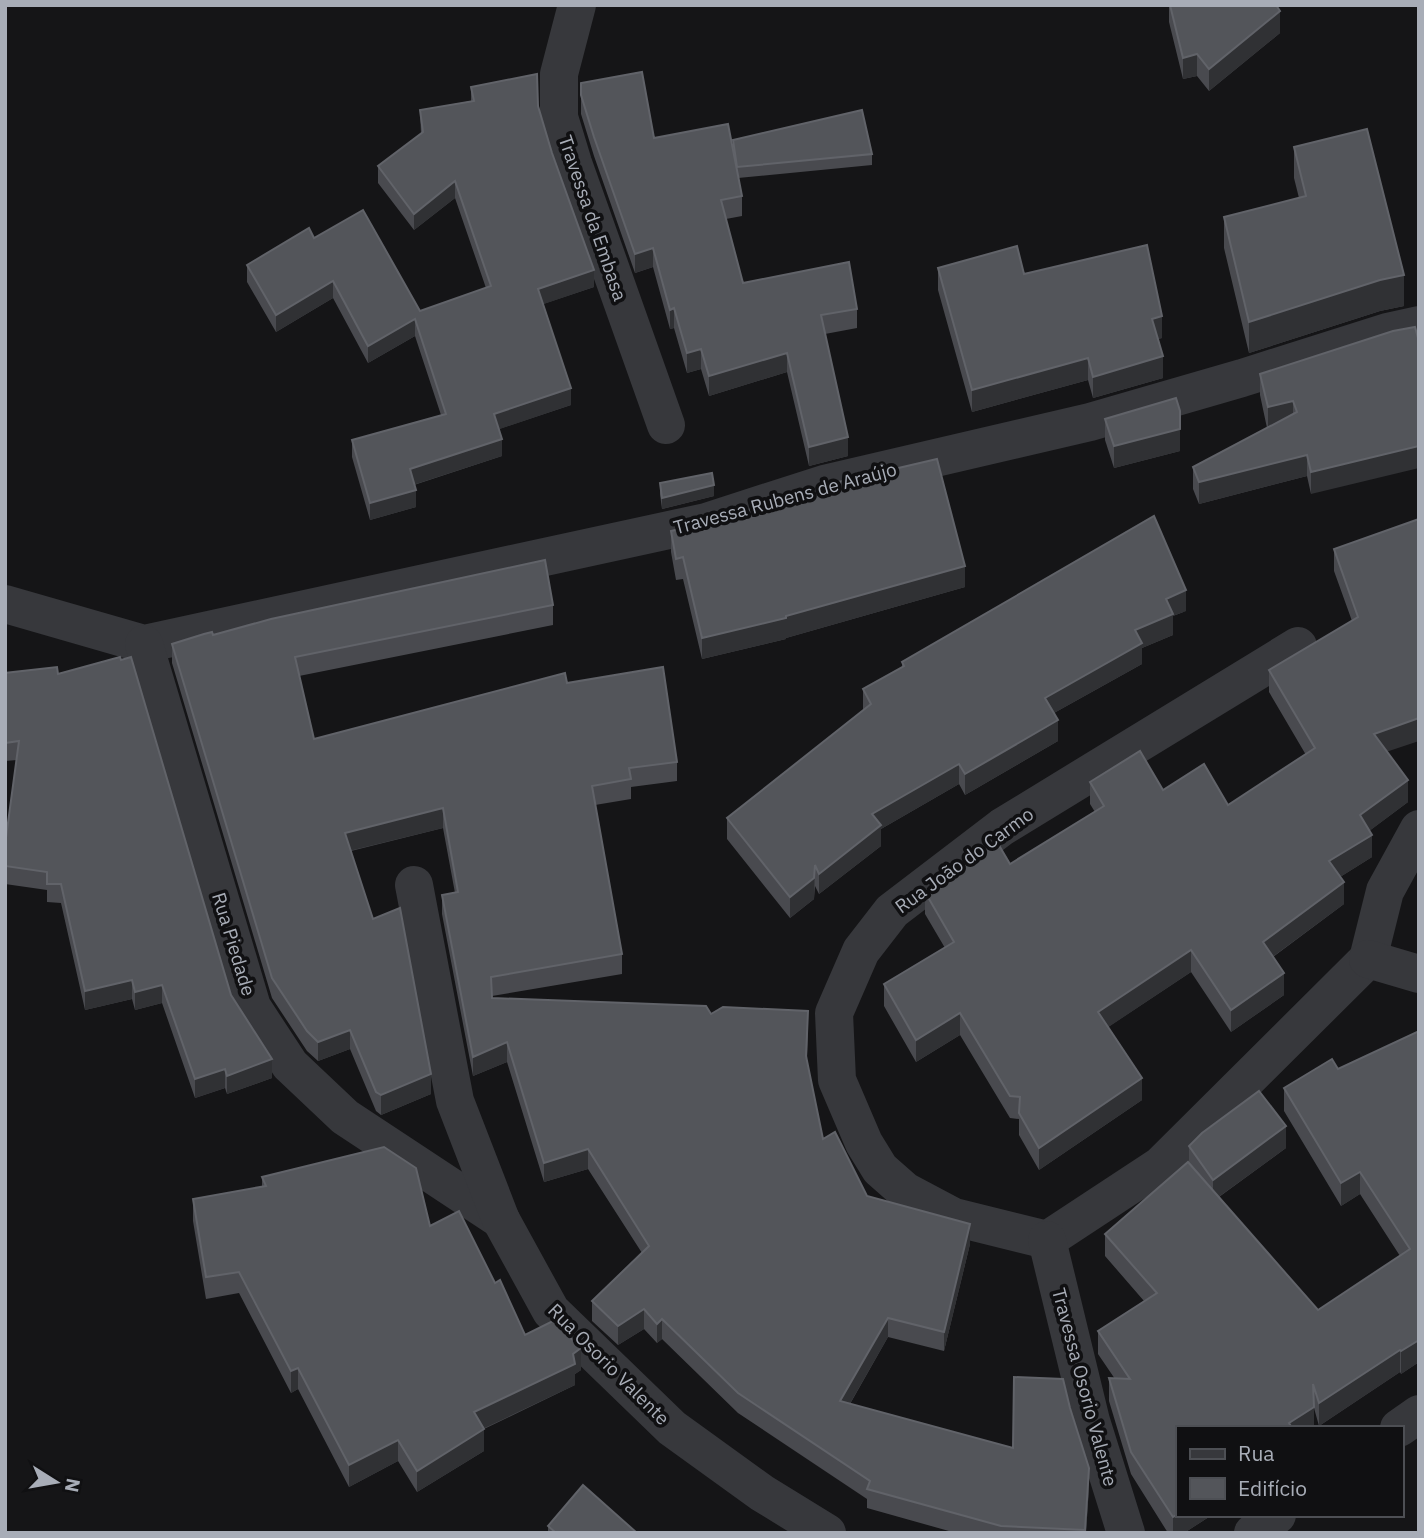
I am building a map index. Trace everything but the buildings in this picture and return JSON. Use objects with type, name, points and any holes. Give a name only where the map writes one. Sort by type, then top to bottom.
[{"type":"street","name":"Travessa da Embasa","points":[[577,5],[559,74],[559,117],[666,425]]},
{"type":"street","name":"Travessa Rubens de Araújo","points":[[144,644],[706,522],[824,484],[1090,422],[1387,332],[1419,325]]},
{"type":"street","points":[[5,604],[144,644]]},
{"type":"street","name":"Rua Piedade","points":[[144,644],[252,1007],[290,1065],[345,1116],[500,1220]]},
{"type":"street","name":"Rua João do Carmo","points":[[1046,1240],[954,1217],[905,1191],[880,1169],[864,1143],[837,1080],[834,1013],[862,951],[892,911],[1002,827],[1298,646]]},
{"type":"street","points":[[1046,1240],[1161,1165],[1368,959],[1385,891],[1419,829]]},
{"type":"street","name":"Rua Osorio Valente","points":[[414,886],[455,1101],[500,1220],[551,1311],[672,1428],[762,1493],[827,1533]]},
{"type":"street","points":[[1368,959],[1419,974]]},
{"type":"street","name":"Travessa Osorio Valente","points":[[1046,1240],[1091,1421],[1126,1533]]},
{"type":"street","points":[[1402,1426],[1419,1415]]},
{"type":"street","points":[[1253,1533],[1274,1517]]}]
